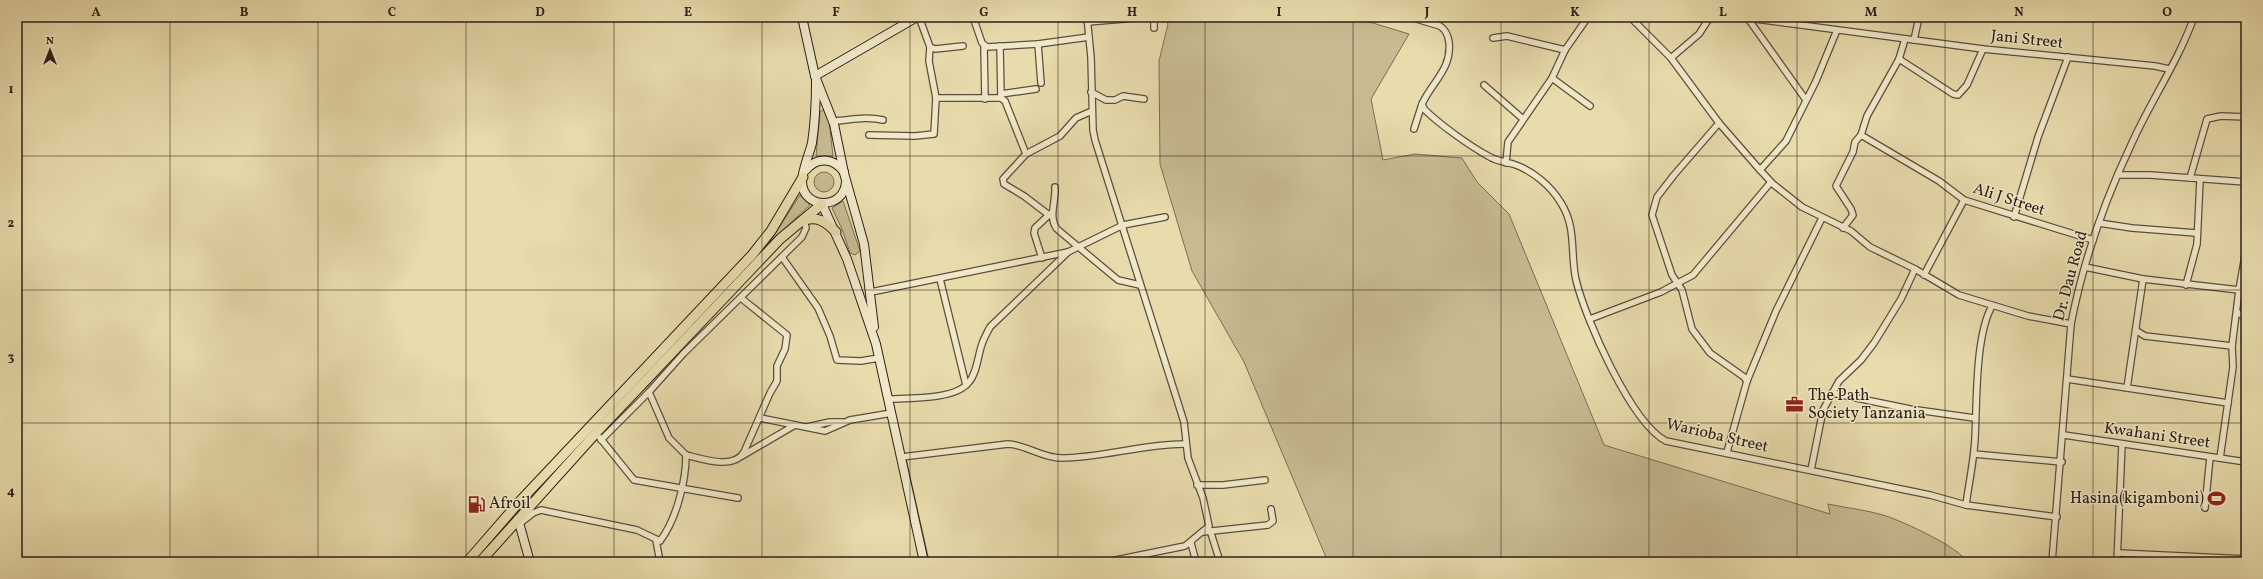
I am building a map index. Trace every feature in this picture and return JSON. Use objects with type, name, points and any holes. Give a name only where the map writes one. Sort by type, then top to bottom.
[{"type":"main road","points":[[802,17],[816,76],[834,121],[845,176],[864,244],[871,292],[876,344],[924,562]]},
{"type":"main road","points":[[816,76],[918,17]]},
{"type":"main road","points":[[816,76],[816,103],[812,143],[804,174],[803,189],[807,196],[812,200],[822,204],[836,232],[876,344]]},
{"type":"main road","points":[[467,562],[521,500],[752,255],[771,231],[804,174],[813,163],[827,160],[835,162],[845,176],[843,193],[833,202],[822,204],[792,228],[599,437],[480,562]]},
{"type":"main road","points":[[792,228],[804,220],[822,220],[836,232]]},
{"type":"main road","points":[[518,522],[530,562]]},
{"type":"street","points":[[869,135],[915,136],[934,134],[936,98],[929,61],[930,47],[918,17]]},
{"type":"street","points":[[973,17],[984,47],[985,99]]},
{"type":"street","points":[[1148,17],[1088,19],[1092,111],[1095,140],[1184,422],[1185,444],[1197,485],[1203,498],[1210,533],[1220,562]]},
{"type":"street","points":[[1154,17],[1154,28]]},
{"type":"street","points":[[1410,17],[1440,26],[1444,29],[1450,48],[1447,65],[1422,104],[1414,129]]},
{"type":"street","points":[[1506,163],[1508,142],[1552,78],[1565,50],[1588,17]]},
{"type":"street","points":[[1630,17],[1671,58],[1719,122],[1771,182],[1789,198],[1822,218],[1857,235],[1870,247],[1959,294],[1992,306],[2028,316],[2071,324]]},
{"type":"street","points":[[1671,58],[1698,34],[1710,17]]},
{"type":"street","name":"Jani Street","points":[[1740,17],[1749,20],[1786,20],[1837,30],[1905,39],[1984,49],[2155,66],[2169,69]]},
{"type":"street","points":[[1914,40],[1919,17]]},
{"type":"street","name":"Dr. Dau Road","points":[[2052,562],[2062,462],[2071,324],[2078,288],[2099,223],[2130,145],[2185,40],[2194,17]]},
{"type":"street","points":[[1749,20],[1798,85],[1806,100]]},
{"type":"street","points":[[1760,170],[1786,141],[1816,81],[1837,30]]},
{"type":"street","points":[[1493,38],[1507,36],[1565,50]]},
{"type":"street","points":[[984,47],[1038,44],[1089,37]]},
{"type":"street","points":[[1843,228],[1853,215],[1851,209],[1836,186],[1837,182],[1847,166],[1855,142],[1861,135],[1867,116],[1899,59],[1905,39]]},
{"type":"street","points":[[1038,44],[1041,83]]},
{"type":"street","points":[[930,47],[935,49],[963,46]]},
{"type":"street","points":[[1000,46],[1001,96],[1005,101],[1026,154]]},
{"type":"street","points":[[1899,59],[1952,94],[1958,95],[1967,85],[1984,49]]},
{"type":"street","points":[[2014,217],[2038,136],[2068,57]]},
{"type":"street","points":[[1552,78],[1590,106]]},
{"type":"street","points":[[1484,85],[1523,119]]},
{"type":"street","points":[[936,98],[985,99],[1036,89]]},
{"type":"street","points":[[1091,92],[1106,100],[1114,100],[1124,96],[1144,99]]},
{"type":"street","name":"Warioba Street","points":[[1422,104],[1428,112],[1491,158],[1533,174],[1561,203],[1573,236],[1576,278],[1590,319],[1614,373],[1647,425],[1657,436],[1666,441],[1727,452],[1966,504],[2057,517]]},
{"type":"street","points":[[1092,111],[1073,120],[1060,136],[1026,154],[1002,182],[1050,214],[1053,224],[1118,280],[1140,285]]},
{"type":"street","points":[[2190,178],[2207,119],[2221,116],[2246,117]]},
{"type":"street","points":[[834,121],[856,120],[868,117],[883,120]]},
{"type":"street","points":[[1719,122],[1657,197],[1653,207],[1654,224],[1672,275],[1682,290],[1688,318],[1699,340],[1710,352],[1744,377],[1747,381]]},
{"type":"street","name":"Ali J Street","points":[[1861,135],[1939,181],[1964,200],[2014,217],[2093,240]]},
{"type":"street","points":[[2119,175],[2150,175],[2200,180],[2246,182]]},
{"type":"street","points":[[2186,285],[2195,252],[2200,180]]},
{"type":"street","points":[[1590,319],[1641,300],[1693,275],[1771,182]]},
{"type":"street","points":[[1042,258],[1034,233],[1035,228],[1050,214],[1055,199],[1055,187]]},
{"type":"street","points":[[1924,275],[1964,200]]},
{"type":"street","points":[[889,399],[921,398],[958,391],[971,380],[982,342],[990,327],[1068,252],[1078,246],[1110,233],[1123,225],[1165,217]]},
{"type":"street","points":[[1727,452],[1747,381],[1776,311],[1822,218]]},
{"type":"street","points":[[738,498],[634,480],[599,437],[649,392],[683,354],[805,233],[804,220]]},
{"type":"street","points":[[2099,223],[2132,228],[2196,233]]},
{"type":"street","points":[[2220,458],[2233,367],[2232,346],[2239,290],[2246,250]]},
{"type":"street","points":[[871,292],[1068,252]]},
{"type":"street","points":[[782,257],[818,308],[830,336],[837,360],[861,361],[879,358]]},
{"type":"street","points":[[2085,266],[2143,279],[2239,290]]},
{"type":"street","points":[[1811,470],[1823,410],[1839,381],[1861,360],[1874,343],[1901,299],[1914,269]]},
{"type":"street","points":[[940,279],[966,385]]},
{"type":"street","points":[[2127,388],[2137,331],[2143,279]]},
{"type":"street","points":[[741,298],[762,316],[781,329],[788,338],[777,364],[779,377],[770,393],[742,456]]},
{"type":"street","points":[[1966,504],[1974,454],[1974,418],[1984,324],[1992,306]]},
{"type":"street","points":[[2237,312],[2246,318]]},
{"type":"street","points":[[2236,320],[2246,318]]},
{"type":"street","points":[[2137,331],[2145,336],[2232,346]]},
{"type":"street","points":[[2135,341],[2145,336]]},
{"type":"street","points":[[2067,379],[2228,403]]},
{"type":"street","points":[[649,392],[669,438],[686,455],[731,462],[795,425]]},
{"type":"street","points":[[1832,393],[1910,409],[1974,418]]},
{"type":"street","points":[[760,418],[825,431],[844,422],[892,413]]},
{"type":"street","name":"Kwahani Street","points":[[2064,435],[2246,462]]},
{"type":"street","points":[[902,458],[1008,444],[1020,446],[1054,458],[1070,458],[1146,446],[1185,444]]},
{"type":"street","points":[[2052,562],[2117,562],[2122,444]]},
{"type":"street","points":[[1974,454],[2062,462]]},
{"type":"street","points":[[518,522],[532,513],[541,510],[637,530],[659,542],[674,517],[686,466],[686,455]]},
{"type":"street","points":[[2205,508],[2210,457]]},
{"type":"street","points":[[1197,485],[1223,485],[1265,480]]},
{"type":"street","points":[[1203,532],[1210,533],[1238,527],[1268,525],[1273,521],[1271,509]]},
{"type":"street","points":[[1196,562],[1191,543],[1195,536],[1203,532],[1209,526]]},
{"type":"street","points":[[656,540],[660,562]]},
{"type":"street","points":[[1106,562],[1191,543]]},
{"type":"street","points":[[2118,553],[2209,559],[2246,559]]},
{"type":"street","points":[[1141,555],[1141,562]]},
{"type":"shaded area","points":[[1165,17],[1353,17],[1409,34],[1371,99],[1383,160],[1415,154],[1462,158],[1477,182],[1509,214],[1604,445],[1830,514],[1828,504],[1886,516],[1943,542],[1954,549],[1967,562],[1328,562],[1244,362],[1192,271],[1160,164],[1159,61],[1168,24]]},
{"type":"shaded area","points":[[824,109],[829,120],[833,156],[816,156],[820,112]]},
{"type":"shaded area","points":[[820,172],[828,172],[834,178],[834,186],[828,192],[820,192],[814,186],[814,178]]},
{"type":"shaded area","points":[[800,195],[810,205],[769,243]]},
{"type":"shaded area","points":[[843,201],[860,251],[855,255],[850,253],[842,229],[832,208]]},
{"type":"waterway","points":[[906,460],[929,562]]},
{"type":"place","name":"The Path Society Tanzania","points":[[1795,405]]},
{"type":"place","name":"Hasina(kigamboni)","points":[[2217,499]]},
{"type":"place","name":"Afroil","points":[[476,504]]}]
